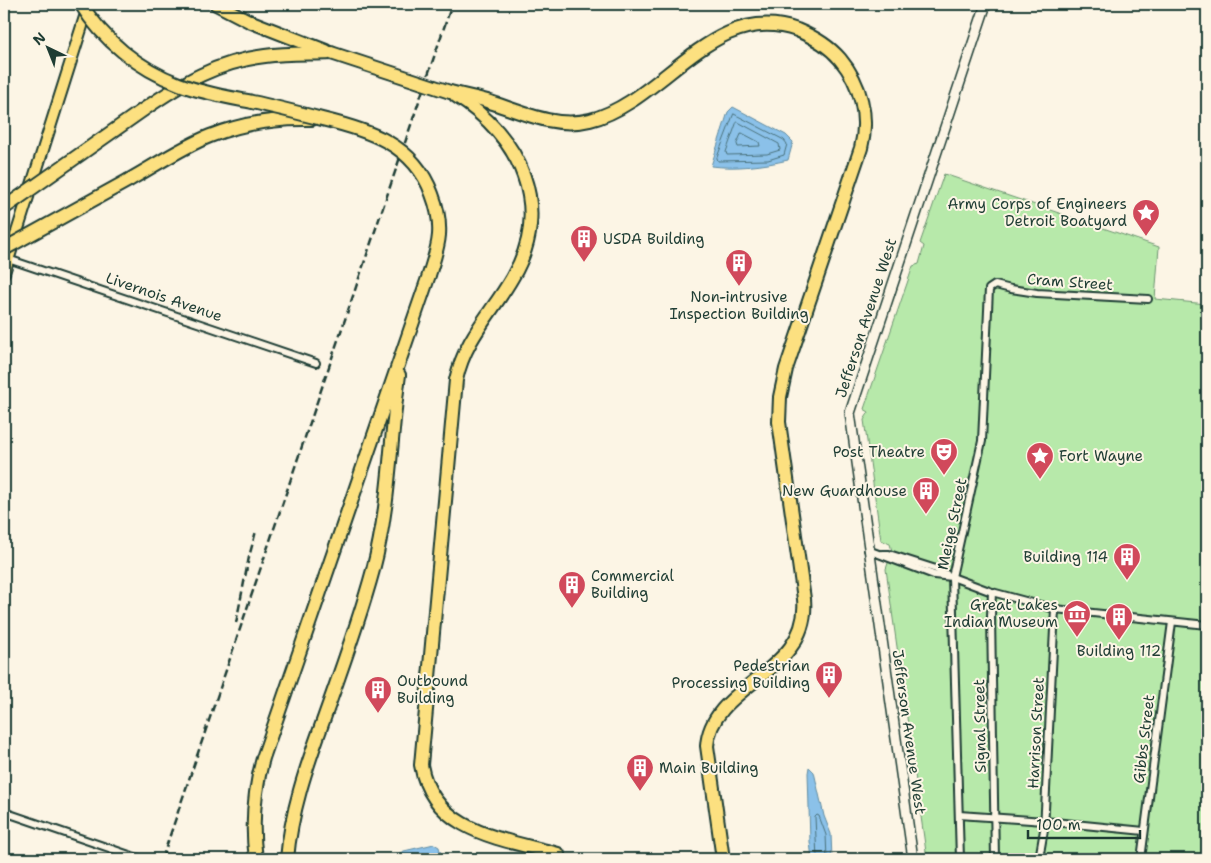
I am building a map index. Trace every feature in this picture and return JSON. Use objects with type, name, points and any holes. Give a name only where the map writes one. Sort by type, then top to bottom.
[{"type":"highway","points":[[80,4],[116,46],[138,63],[164,78],[183,86],[212,94],[359,128],[387,141],[406,155],[424,176],[433,196],[439,220],[438,243],[429,275],[263,758],[255,790],[253,810],[256,859]]},
{"type":"highway","points":[[216,4],[249,21],[331,53],[450,92],[478,98],[552,121],[589,121],[610,113],[630,103],[722,35],[735,29],[759,25],[790,28],[806,34],[825,44],[836,54],[850,72],[863,104],[864,129],[861,148],[786,369],[780,397],[779,422],[804,599],[804,622],[788,652],[723,710],[709,734],[707,746],[723,859]]},
{"type":"highway","points":[[4,208],[184,82],[223,66],[266,56],[331,53]]},
{"type":"highway","points":[[450,92],[486,118],[506,140],[521,167],[529,195],[530,226],[522,260],[513,277],[469,342],[460,362],[456,380],[421,765],[424,780],[433,798],[444,811],[459,822],[482,834],[558,854],[559,859]]},
{"type":"highway","points":[[5,256],[129,180],[197,142],[221,132],[252,124],[289,119],[322,119]]},
{"type":"highway","points":[[287,859],[295,809],[305,771],[356,626],[378,553],[384,518],[398,383],[404,345]]},
{"type":"main road","points":[[4,273],[5,256],[89,4]]},
{"type":"main road","name":"Jefferson Avenue West","points":[[913,859],[868,550],[850,409],[986,4]]},
{"type":"street","name":"Livernois Avenue","points":[[5,256],[316,363]]},
{"type":"street","name":"Cram Street","points":[[992,286],[998,285],[1011,290],[1037,293],[1148,300]]},
{"type":"street","name":"Meige Street","points":[[960,859],[952,577],[982,441],[988,294],[992,286]]},
{"type":"street","points":[[868,550],[934,575],[952,577],[992,592],[1055,608],[1207,626]]},
{"type":"street","name":"Signal Street","points":[[992,592],[993,817],[995,859]]},
{"type":"street","name":"Harrison Street","points":[[1039,859],[1044,820],[1055,608]]},
{"type":"street","name":"Gibbs Street","points":[[1141,859],[1172,622]]},
{"type":"street","points":[[4,812],[141,859]]},
{"type":"street","points":[[959,815],[1044,820],[1144,831]]},
{"type":"green space","name":"Fort Wayne","points":[[944,174],[1159,247],[1155,299],[1207,304],[1207,859],[927,859],[886,569],[892,551],[890,544],[881,540],[864,420],[869,412],[864,409],[913,266],[919,264],[924,246],[920,243]]},
{"type":"water","points":[[733,107],[786,135],[793,142],[788,160],[750,166],[711,166],[728,112]]},
{"type":"water","points":[[809,767],[814,772],[824,816],[831,834],[832,859],[812,859]]},
{"type":"water","points":[[434,844],[439,847],[442,859],[388,859],[404,851]]},
{"type":"railway","points":[[162,859],[452,4]]},
{"type":"railway","points":[[236,623],[256,531]]},
{"type":"place","name":"Army Corps of Engineers Detroit Boatyard","points":[[1146,237]]},
{"type":"place","name":"USDA Building","points":[[584,263]]},
{"type":"place","name":"Non-intrusive Inspection Building","points":[[739,287]]},
{"type":"place","name":"Post Theatre","points":[[944,476]]},
{"type":"place","name":"Fort Wayne","points":[[1040,480]]},
{"type":"place","name":"New Guardhouse","points":[[926,515]]},
{"type":"place","name":"Building 114","points":[[1127,581]]},
{"type":"place","name":"Commercial Building","points":[[572,609]]},
{"type":"place","name":"Great Lakes Indian Museum","points":[[1077,638]]},
{"type":"place","name":"Building 112","points":[[1119,641]]},
{"type":"place","name":"Pedestrian Processing Building","points":[[829,699]]},
{"type":"place","name":"Outbound Building","points":[[378,714]]},
{"type":"place","name":"Main Building","points":[[640,792]]}]
